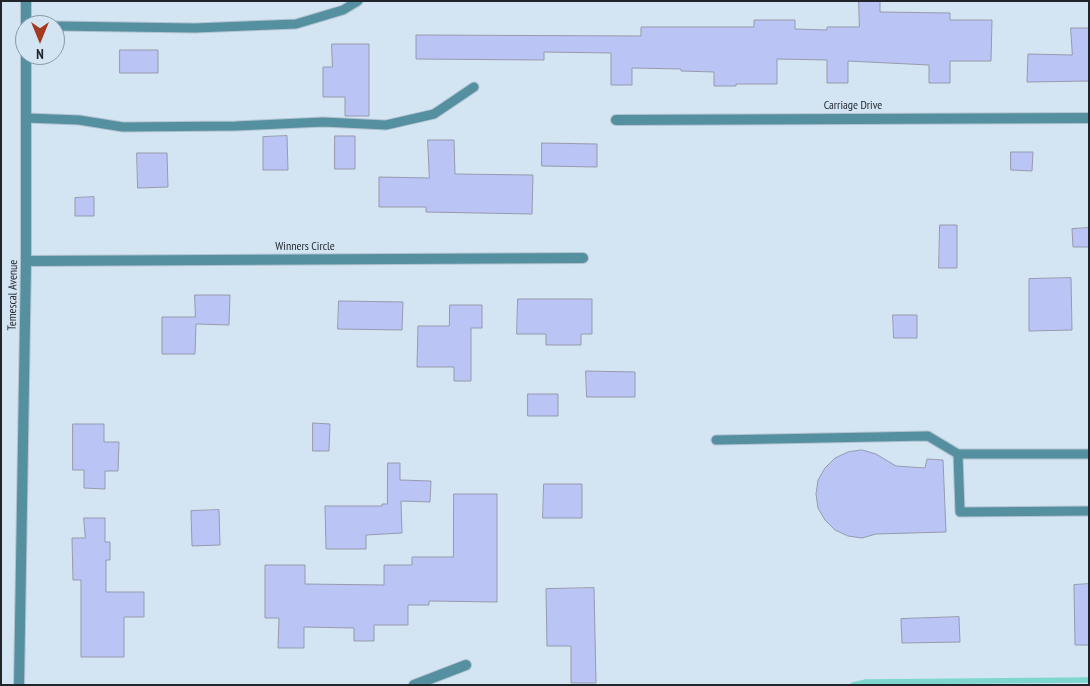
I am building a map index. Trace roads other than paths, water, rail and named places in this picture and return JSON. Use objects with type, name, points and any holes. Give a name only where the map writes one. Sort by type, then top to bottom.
[{"type":"street","points":[[26,1],[26,15]]},
{"type":"street","name":"Temescal Avenue","points":[[19,685],[26,261],[26,65]]},
{"type":"street","name":"Carriage Drive","points":[[616,120],[1089,118]]},
{"type":"street","name":"Winners Circle","points":[[26,261],[583,258]]},
{"type":"street","points":[[414,685],[466,665]]},
{"type":"lane","points":[[65,26],[195,28],[296,24],[343,10],[358,1]]},
{"type":"lane","points":[[26,118],[79,120],[123,126],[236,126],[323,122],[386,125],[434,114],[474,88]]},
{"type":"lane","points":[[716,440],[928,436],[958,454],[1089,454]]},
{"type":"lane","points":[[958,454],[960,512],[1089,510]]},
{"type":"waterway","points":[[853,685],[866,682],[1089,680]]}]
